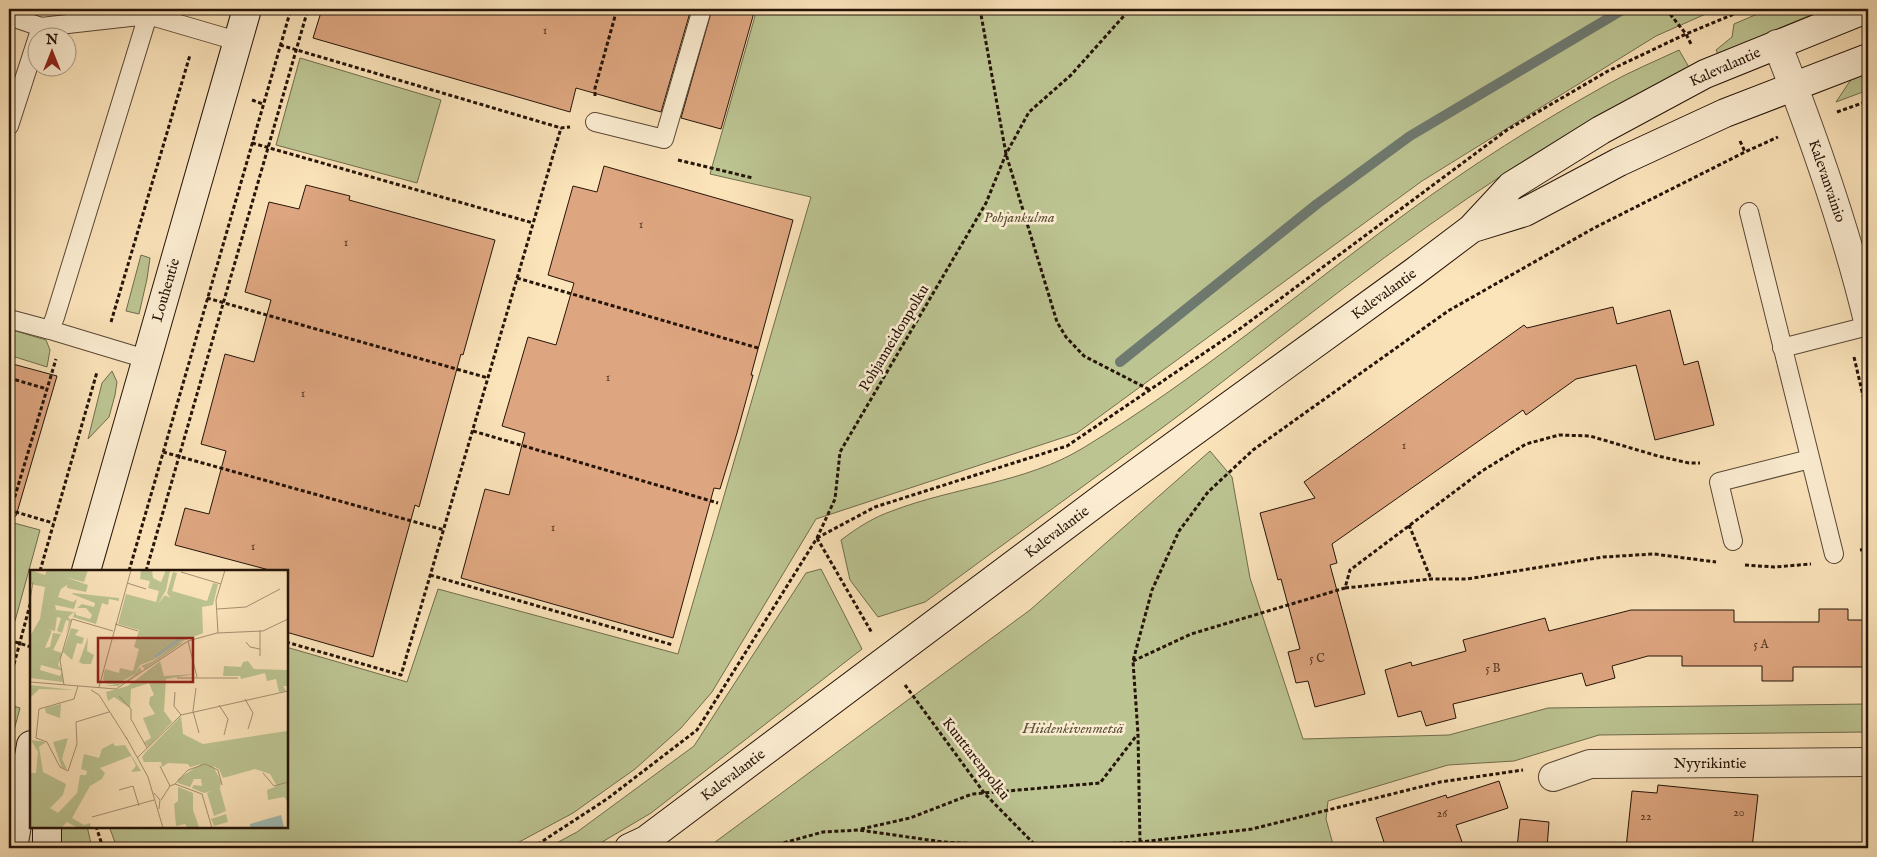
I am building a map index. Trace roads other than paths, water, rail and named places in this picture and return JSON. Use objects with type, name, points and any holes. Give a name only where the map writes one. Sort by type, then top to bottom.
[{"type":"main road","name":"Louhentie","points":[[86,570],[247,9]]},
{"type":"main road","name":"Kalevalantie","points":[[638,845],[1109,492],[1471,229],[1511,186],[1600,130],[1705,74],[1866,9]]},
{"type":"main road","name":"Kalevanvainio","points":[[1777,44],[1794,86],[1838,211],[1854,262],[1868,321]]},
{"type":"main road","name":"Kalevalantie","points":[[1471,229],[1525,212],[1619,162],[1725,113],[1868,58]]},
{"type":"main road","points":[[13,848],[30,751]]},
{"type":"main road","name":"Nyyrikintie","points":[[1553,777],[1590,764],[1868,762]]},
{"type":"main road","points":[[47,848],[48,827]]},
{"type":"lane","points":[[595,122],[664,139],[702,9]]},
{"type":"lane","points":[[50,330],[148,15]]},
{"type":"lane","points":[[9,16],[41,26],[148,15],[237,41]]},
{"type":"lane","points":[[9,126],[41,26]]},
{"type":"lane","points":[[1749,212],[1834,554]]},
{"type":"lane","points":[[9,319],[146,359]]},
{"type":"lane","points":[[1782,348],[1868,326]]},
{"type":"lane","points":[[1733,541],[1719,482],[1810,459]]},
{"type":"waterway","points":[[1120,362],[1317,204],[1410,136],[1624,9]]},
{"type":"park label","name":"Pohjankulma","points":[[1019,217]]},
{"type":"park label","name":"Hiidenkivenmetsä","points":[[1073,728]]}]
